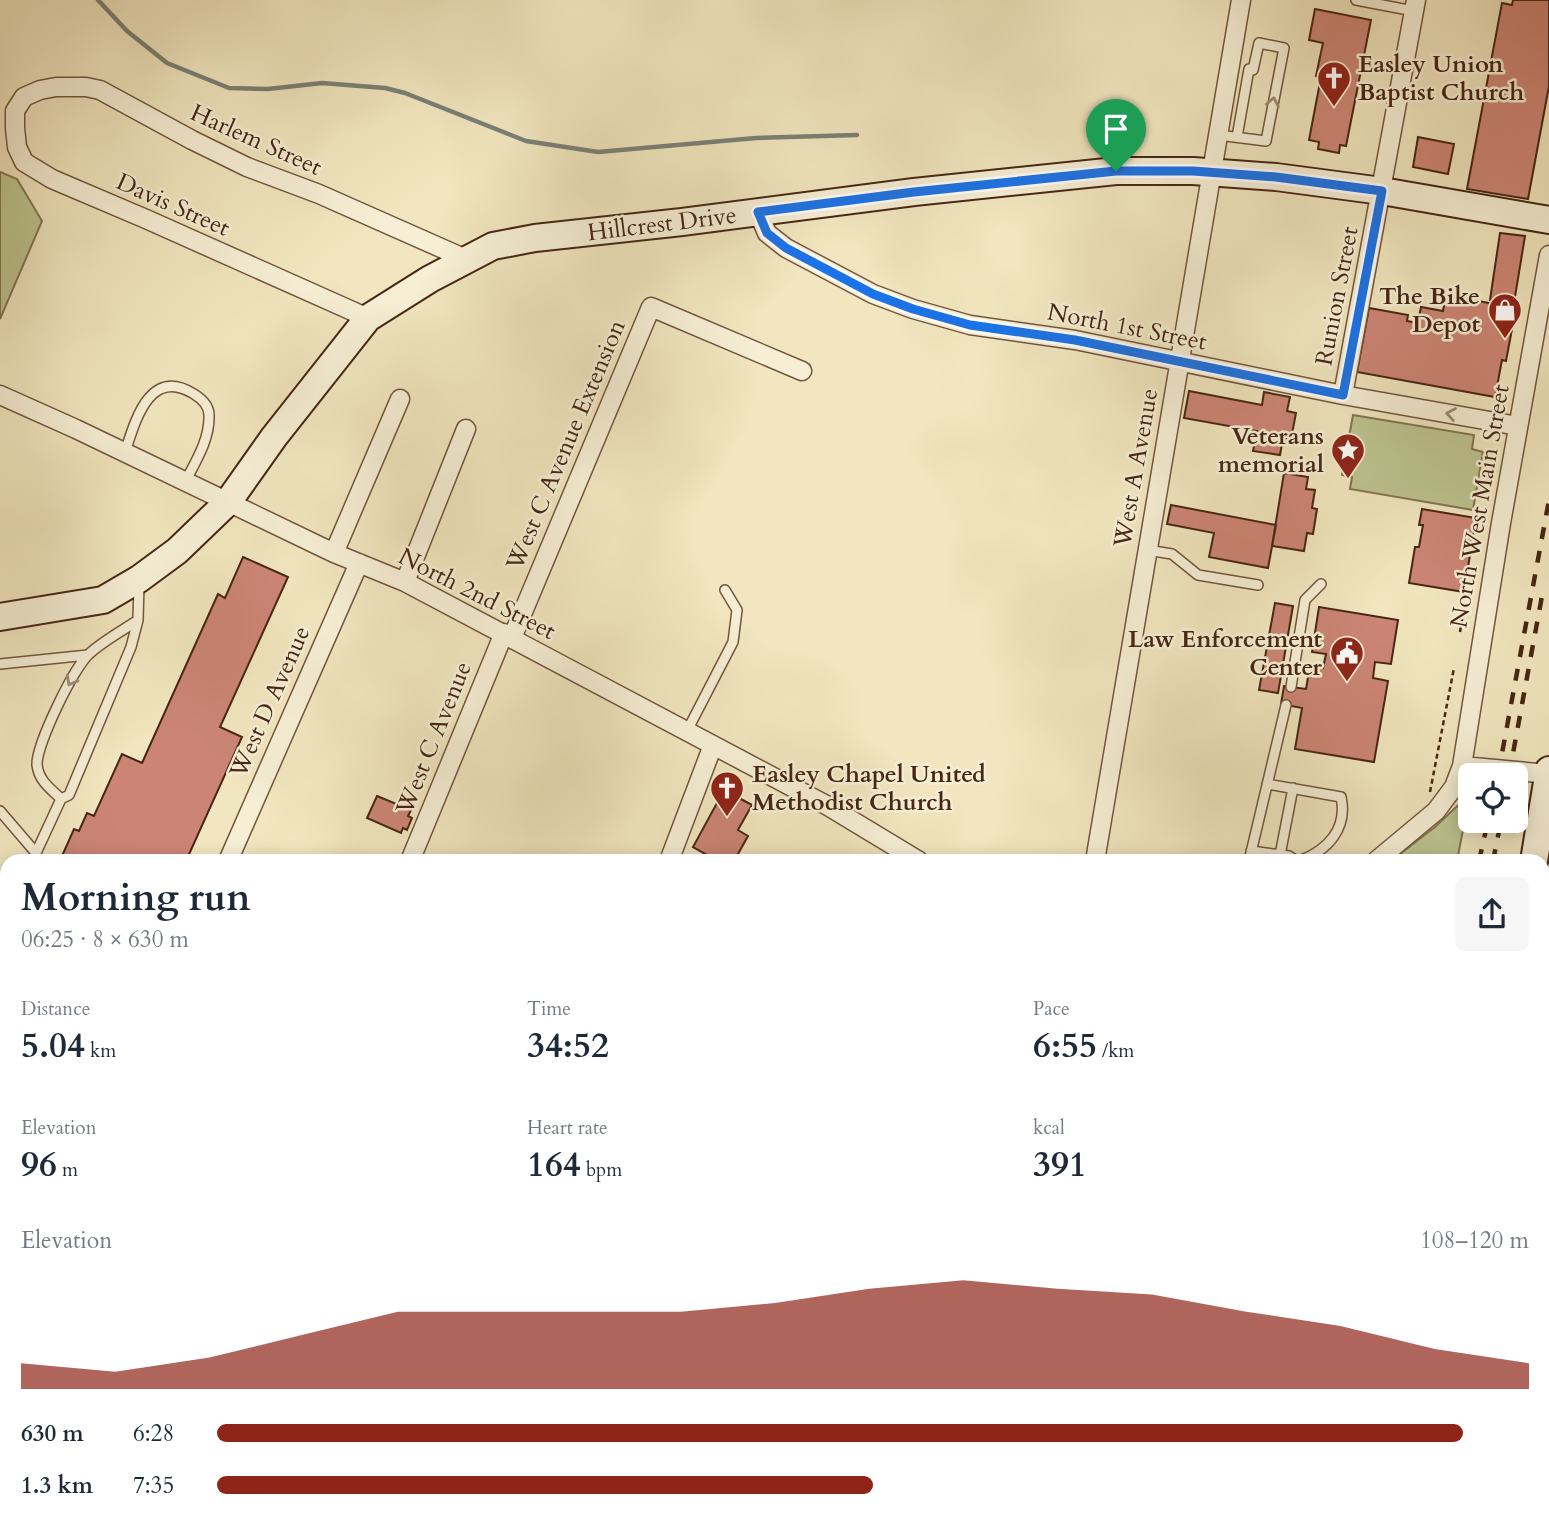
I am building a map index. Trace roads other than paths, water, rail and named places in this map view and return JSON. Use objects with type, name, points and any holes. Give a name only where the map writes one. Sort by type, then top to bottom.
[{"type":"street","name":"West A Avenue","points":[[1096,854],[1241,0]]},
{"type":"street","name":"Runion Street","points":[[1343,395],[1415,6]]},
{"type":"street","name":"Harlem Street","points":[[24,97],[40,90],[56,88],[86,87],[100,90],[247,167],[319,194],[466,259]]},
{"type":"street","name":"Davis Street","points":[[24,97],[15,111],[17,147],[24,162],[52,179],[368,318]]},
{"type":"street","name":"Hillcrest Drive","points":[[0,617],[103,600],[139,579],[177,551],[228,502],[274,437],[368,318],[397,298],[493,246],[535,238],[914,192],[1116,171],[1212,172],[1276,177],[1382,191],[1549,220]]},
{"type":"street","name":"North 1st Street","points":[[758,212],[767,233],[786,248],[873,294],[913,309],[970,325],[1075,340],[1343,395],[1518,426]]},
{"type":"street","name":"North West Main Street","points":[[1462,763],[1549,255]]},
{"type":"street","name":"West C Avenue Extension","points":[[508,636],[650,307],[802,371]]},
{"type":"street","name":"North 2nd Street","points":[[0,395],[334,553],[405,582],[828,806],[907,854]]},
{"type":"street","points":[[334,553],[400,399]]},
{"type":"street","points":[[405,582],[466,429]]},
{"type":"street","name":"West D Avenue","points":[[231,854],[359,563]]},
{"type":"street","name":"West C Avenue","points":[[416,854],[508,636]]},
{"type":"street","points":[[672,854],[713,745]]},
{"type":"street","points":[[1528,771],[1549,773],[1535,854]]},
{"type":"street","points":[[1384,854],[1436,811],[1454,787],[1458,776]]},
{"type":"lane","points":[[1356,0],[1415,6]]},
{"type":"lane","points":[[1219,135],[1266,141],[1284,48],[1259,43],[1253,70],[1230,67]]},
{"type":"lane","points":[[1237,137],[1249,69]]},
{"type":"lane","points":[[125,452],[140,411],[152,394],[171,386],[189,391],[205,404],[209,418],[207,437],[185,482]]},
{"type":"lane","points":[[1147,550],[1172,554],[1198,575],[1258,585]]},
{"type":"lane","points":[[37,854],[61,799],[69,795],[131,647],[138,620],[139,579]]},
{"type":"lane","points":[[1291,687],[1305,600],[1321,584]]},
{"type":"lane","points":[[687,732],[733,642],[737,610],[725,590]]},
{"type":"lane","points":[[61,799],[41,780],[37,764],[39,749],[70,680],[88,654],[138,620]]},
{"type":"lane","points":[[0,664],[88,654]]},
{"type":"lane","points":[[1250,854],[1286,705]]},
{"type":"lane","points":[[1266,784],[1341,797],[1343,806],[1336,838],[1315,854]]},
{"type":"lane","points":[[1280,854],[1293,788]]},
{"type":"lane","points":[[0,811],[34,854]]},
{"type":"waterway","points":[[98,0],[127,31],[167,63],[229,88],[268,89],[322,83],[385,88],[405,93],[526,141],[598,152],[756,138],[857,135]]},
{"type":"railway","points":[[1500,763],[1549,500]]},
{"type":"railway","points":[[1511,763],[1542,596]]},
{"type":"railway","points":[[1481,854],[1485,833]]},
{"type":"railway","points":[[1494,854],[1499,833]]},
{"type":"place","name":"Easley Union Baptist Church","points":[[1334,108]]},
{"type":"place","name":"The Bike Depot","points":[[1505,340]]},
{"type":"place","name":"Veterans memorial","points":[[1348,480]]},
{"type":"place","name":"Law Enforcement Center","points":[[1347,683]]},
{"type":"place","name":"Easley Chapel United Methodist Church","points":[[727,818]]}]
